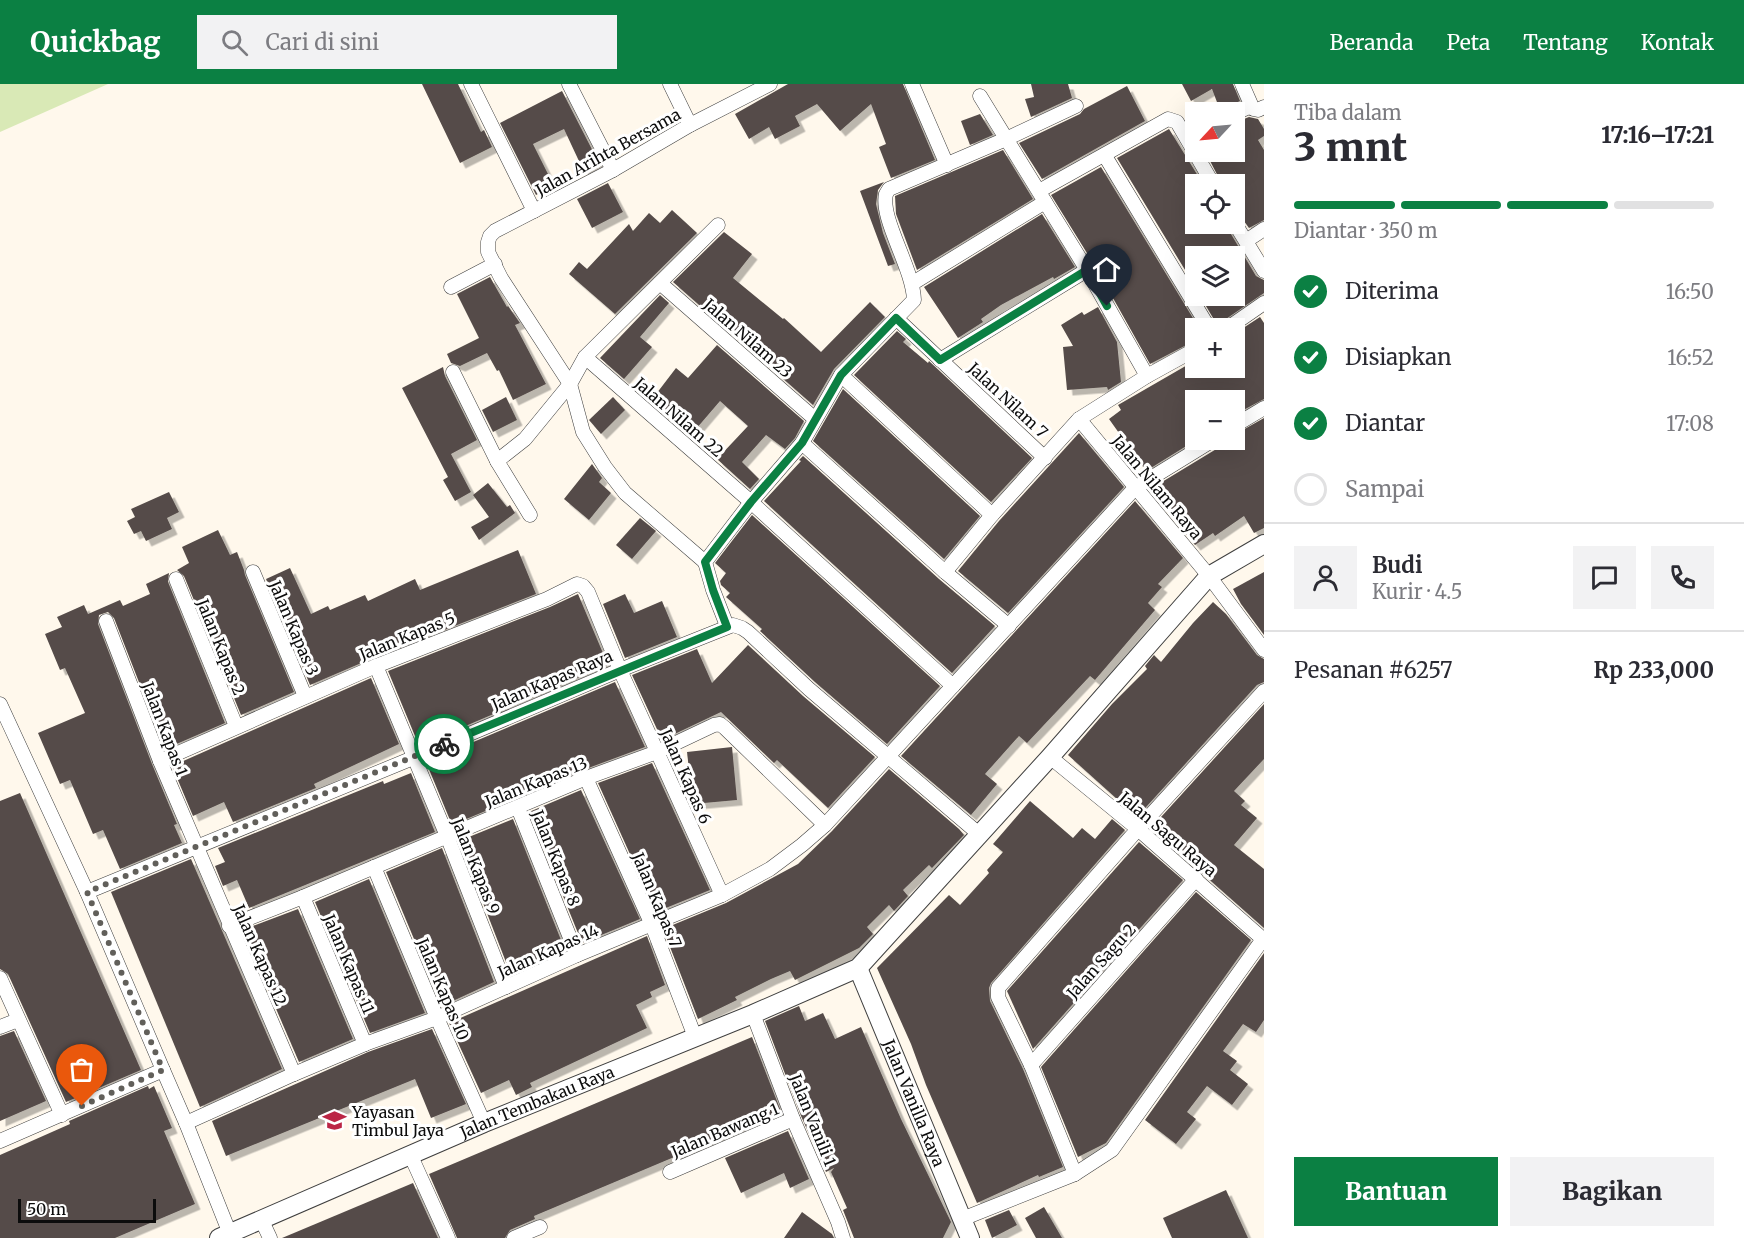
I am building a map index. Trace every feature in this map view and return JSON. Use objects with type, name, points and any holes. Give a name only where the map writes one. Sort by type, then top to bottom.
[{"type":"street","points":[[471,84],[534,211]]},
{"type":"street","points":[[569,84],[613,170]]},
{"type":"street","points":[[670,84],[690,125]]},
{"type":"street","name":"Jalan Arihta Bersama","points":[[705,562],[625,494],[605,467],[583,432],[570,384],[501,278],[487,246],[490,236],[495,231],[613,170],[690,125],[770,84]]},
{"type":"street","points":[[912,84],[946,165]]},
{"type":"street","points":[[1242,84],[1258,106]]},
{"type":"street","points":[[980,96],[1087,270],[1147,376]]},
{"type":"street","points":[[979,834],[809,688],[748,632],[742,628],[727,627],[705,562],[751,502],[802,443],[841,375],[914,300],[913,283],[886,210],[886,194],[890,189],[1076,106]]},
{"type":"street","points":[[913,283],[1105,156],[1168,119],[1177,122],[1207,174]]},
{"type":"street","points":[[1105,156],[1203,318]]},
{"type":"street","points":[[497,461],[525,439],[570,384],[585,357],[718,225]]},
{"type":"street","points":[[1246,241],[1264,229]]},
{"type":"street","points":[[1242,234],[1264,271]]},
{"type":"street","points":[[451,287],[495,264]]},
{"type":"street","points":[[940,360],[1087,270]]},
{"type":"street","name":"Jalan Nilam 23","points":[[660,283],[815,419]]},
{"type":"street","points":[[1242,318],[1264,303]]},
{"type":"street","name":"Jalan Nilam 7","points":[[896,318],[1045,458]]},
{"type":"street","points":[[945,572],[992,515],[1079,419],[1185,355]]},
{"type":"street","name":"Jalan Nilam 22","points":[[585,357],[751,502],[953,686]]},
{"type":"street","points":[[453,372],[497,461],[530,515]]},
{"type":"street","points":[[841,375],[992,515]]},
{"type":"street","points":[[1245,419],[1264,408]]},
{"type":"street","name":"Jalan Nilam Raya","points":[[1079,419],[1209,576],[1264,650]]},
{"type":"street","points":[[802,443],[945,572],[1009,626]]},
{"type":"street","name":"Jalan Kapas 14","points":[[186,1123],[364,1044],[437,1018],[577,955],[722,895],[770,869],[825,825],[1136,488],[1197,450]]},
{"type":"street","points":[[858,968],[1050,757],[1209,576],[1264,544]]},
{"type":"street","name":"Jalan Kapas 3","points":[[253,572],[305,696]]},
{"type":"street","name":"Jalan Kapas 2","points":[[176,579],[236,726]]},
{"type":"street","name":"Jalan Kapas 5","points":[[160,761],[305,696],[547,599],[577,584],[583,586],[588,592],[620,670]]},
{"type":"street","name":"Jalan Kapas 1","points":[[106,621],[196,848]]},
{"type":"street","name":"Jalan Kapas Raya","points":[[87,892],[727,627]]},
{"type":"street","name":"Jalan Kapas 9","points":[[376,666],[447,836],[506,987]]},
{"type":"street","name":"Jalan Kapas 6","points":[[620,670],[722,895]]},
{"type":"street","points":[[1075,1174],[1031,1065],[998,997],[998,988],[1264,691]]},
{"type":"street","points":[[0,704],[7,736],[87,892],[186,1123],[224,1236]]},
{"type":"street","name":"Jalan Kapas 13","points":[[229,926],[586,778],[657,752],[714,725],[720,724],[825,825]]},
{"type":"street","name":"Jalan Sagu Raya","points":[[1050,757],[1138,829],[1263,940]]},
{"type":"street","name":"Jalan Kapas 7","points":[[586,778],[652,925],[695,1037]]},
{"type":"street","name":"Jalan Kapas 8","points":[[518,808],[577,955]]},
{"type":"street","name":"Jalan Kapas 12","points":[[196,848],[294,1074]]},
{"type":"street","name":"Jalan Kapas 10","points":[[374,867],[484,1123]]},
{"type":"street","name":"Jalan Sagu 2","points":[[1031,1065],[1196,879]]},
{"type":"street","name":"Jalan Kapas 11","points":[[303,897],[364,1044]]},
{"type":"street","points":[[962,1219],[1075,1174],[1112,1150],[1263,940]]},
{"type":"street","name":"Jalan Tembakau Raya","points":[[224,1236],[410,1154],[753,1014],[858,968]]},
{"type":"street","name":"Jalan Vanilla Raya","points":[[858,968],[970,1238]]},
{"type":"street","points":[[0,978],[62,1115]]},
{"type":"street","name":"Jalan Vanili 1","points":[[753,1014],[793,1119],[843,1238]]},
{"type":"street","points":[[0,1027],[18,1020]]},
{"type":"street","points":[[0,1141],[163,1070]]},
{"type":"street","name":"Jalan Bawang 1","points":[[670,1172],[793,1119]]},
{"type":"street","points":[[410,1154],[448,1238]]},
{"type":"street","points":[[262,1221],[270,1238]]},
{"type":"street","points":[[514,1238],[540,1227]]},
{"type":"green space","points":[[0,84],[108,84],[0,132]]},
{"type":"building","points":[[422,84],[458,84],[481,132],[484,130],[492,147],[460,163]]},
{"type":"building","points":[[788,84],[903,84],[935,160],[891,178],[879,147],[886,144],[871,104],[840,131],[817,104],[795,116],[800,126],[775,139],[769,127],[749,139],[735,114]]},
{"type":"building","points":[[1031,84],[1068,84],[1072,98],[1031,117],[1025,99],[1034,97]]},
{"type":"building","points":[[1182,84],[1233,84],[1240,101],[1217,102],[1212,89],[1191,101]]},
{"type":"building","points":[[1127,86],[1145,121],[1042,179],[1019,143],[1080,114],[1084,109]]},
{"type":"building","points":[[562,91],[600,165],[585,174],[564,129],[533,144],[554,186],[536,195],[500,123]]},
{"type":"building","points":[[980,114],[993,135],[970,145],[961,121]]},
{"type":"building","points":[[1245,119],[1258,119],[1264,129],[1264,136],[1258,140],[1264,150],[1264,220],[1249,228],[1245,222],[1245,174],[1217,174],[1211,162],[1245,162]]},
{"type":"building","points":[[1169,129],[1185,155],[1185,162],[1189,162],[1197,174],[1185,174],[1185,234],[1231,234],[1238,246],[1185,246],[1185,270],[1117,158]]},
{"type":"building","points":[[1003,150],[1033,199],[917,270],[896,214],[895,196]]},
{"type":"building","points":[[1101,167],[1193,318],[1185,318],[1185,346],[1150,364],[1095,266],[1051,195]]},
{"type":"building","points":[[884,182],[878,190],[876,204],[883,233],[895,264],[888,266],[860,191]]},
{"type":"building","points":[[608,183],[623,212],[592,228],[577,199]]},
{"type":"building","points":[[672,210],[697,233],[615,314],[569,274],[579,262],[587,269],[629,224],[633,231],[649,213],[660,223]]},
{"type":"building","points":[[1042,214],[1075,267],[1001,305],[981,319],[983,322],[958,338],[924,287]]},
{"type":"building","points":[[724,232],[752,254],[733,278],[784,318],[821,352],[870,302],[885,317],[834,369],[813,405],[673,282]]},
{"type":"building","points":[[1245,258],[1256,276],[1264,280],[1264,293],[1245,306]]},
{"type":"building","points":[[490,277],[507,307],[520,323],[515,325],[546,384],[513,400],[499,370],[497,371],[487,353],[460,366],[451,363],[447,354],[479,338],[457,294]]},
{"type":"building","points":[[660,295],[669,303],[640,337],[652,347],[624,379],[600,358]]},
{"type":"building","points":[[1206,306],[1245,306],[1227,318],[1213,318]]},
{"type":"building","points":[[1098,307],[1117,342],[1121,382],[1108,390],[1107,387],[1067,390],[1063,347],[1073,346],[1061,325],[1082,312],[1084,315]]},
{"type":"building","points":[[1260,317],[1264,323],[1264,399],[1245,409],[1245,390],[1185,390],[1185,447],[1146,471],[1109,419],[1121,410],[1118,405],[1185,366],[1185,378],[1245,378],[1245,327]]},
{"type":"building","points":[[897,331],[906,339],[903,342],[928,363],[929,361],[1032,458],[991,502],[854,375]]},
{"type":"building","points":[[717,345],[804,421],[795,438],[785,449],[766,435],[742,462],[759,479],[750,489],[717,459],[748,426],[720,401],[690,436],[650,402],[676,368],[688,378]]},
{"type":"building","points":[[443,367],[445,376],[477,440],[451,454],[471,492],[455,501],[443,480],[448,477],[402,388]]},
{"type":"building","points":[[843,389],[980,516],[944,559],[813,441]]},
{"type":"building","points":[[506,397],[517,420],[493,432],[482,410]]},
{"type":"building","points":[[613,397],[625,410],[601,434],[589,420]]},
{"type":"building","points":[[1264,418],[1264,528],[1254,533],[1244,516],[1215,536],[1213,533],[1195,545],[1160,502],[1163,505],[1168,501],[1157,485],[1215,450],[1245,450],[1245,429]]},
{"type":"building","points":[[1079,433],[1124,487],[1008,613],[958,571],[999,521]]},
{"type":"building","points":[[803,456],[939,579],[995,626],[952,673],[764,501]]},
{"type":"building","points":[[592,464],[602,478],[599,482],[611,493],[589,520],[564,499]]},
{"type":"building","points":[[488,483],[507,507],[510,505],[515,513],[479,540],[471,527],[489,517],[473,495]]},
{"type":"building","points":[[169,492],[179,512],[167,518],[172,529],[146,541],[141,531],[134,534],[127,521],[135,517],[131,509]]},
{"type":"building","points":[[1135,501],[1183,558],[1158,584],[1162,587],[1148,603],[1155,610],[1095,680],[1090,676],[1027,743],[1019,736],[985,774],[997,784],[971,815],[901,756]]},
{"type":"building","points":[[752,515],[940,686],[887,744],[815,682],[726,597],[730,593],[720,581],[726,573],[715,563]]},
{"type":"building","points":[[640,518],[656,531],[632,559],[616,545]]},
{"type":"building","points":[[218,530],[230,555],[237,552],[294,692],[241,715],[184,576],[177,570],[189,563],[182,547]]},
{"type":"building","points":[[518,550],[536,594],[310,685],[266,579],[290,568],[311,614],[328,606],[330,610],[365,595],[368,601],[415,579],[420,590]]},
{"type":"building","points":[[1264,572],[1264,635],[1233,589]]},
{"type":"building","points":[[169,573],[168,582],[225,723],[165,749],[114,618],[108,612],[99,615],[98,624],[177,824],[174,825],[182,843],[120,869],[103,830],[93,834],[70,780],[60,784],[38,733],[85,713],[65,668],[60,670],[45,634],[62,627],[57,617],[84,605],[88,614],[120,600],[123,606],[150,594],[146,584]]},
{"type":"building","points":[[578,594],[608,665],[421,745],[415,736],[388,671]]},
{"type":"building","points":[[625,594],[634,613],[662,601],[677,637],[625,658],[603,604]]},
{"type":"building","points":[[1213,602],[1226,614],[1257,655],[1264,659],[1264,682],[1257,685],[1137,817],[1068,755],[1112,704],[1147,669],[1145,666],[1154,655],[1161,662]]},
{"type":"building","points":[[748,645],[803,696],[875,757],[828,808],[777,760],[774,763],[721,712],[662,740],[632,675],[697,649],[712,683]]},
{"type":"building","points":[[371,678],[399,744],[314,784],[316,788],[233,822],[224,802],[193,816],[172,766]]},
{"type":"building","points":[[615,682],[645,747],[583,770],[452,825],[426,762]]},
{"type":"building","points":[[1264,704],[1264,759],[1234,791],[1245,801],[1241,805],[1257,818],[1234,845],[1264,869],[1264,928],[1151,828]]},
{"type":"building","points":[[732,747],[737,800],[693,804],[687,752]]},
{"type":"building","points":[[652,763],[710,890],[656,912],[598,783]]},
{"type":"building","points":[[889,769],[964,835],[932,868],[929,865],[903,890],[908,896],[894,911],[889,905],[867,927],[873,934],[859,948],[795,980],[790,971],[771,979],[735,997],[737,1000],[698,1019],[663,929],[726,903],[798,864]]},
{"type":"building","points":[[411,773],[435,832],[249,908],[237,880],[223,886],[215,866],[225,862],[218,848],[383,781],[384,784]]},
{"type":"building","points":[[581,790],[640,919],[582,943],[529,812]]},
{"type":"building","points":[[20,793],[141,1070],[66,1102],[8,974],[0,969],[0,801]]},
{"type":"building","points":[[1030,801],[1073,838],[1082,828],[1095,839],[1112,819],[1125,830],[989,988],[990,1001],[1023,1069],[1063,1167],[1039,1177],[1038,1175],[977,1203],[877,968],[949,895],[960,905],[989,873],[987,870],[1003,852],[993,844]]},
{"type":"building","points":[[513,819],[565,950],[511,975],[459,841]]},
{"type":"building","points":[[1139,842],[1183,880],[1033,1049],[1007,991]]},
{"type":"building","points":[[442,848],[494,982],[442,1006],[386,872]]},
{"type":"building","points":[[191,859],[282,1069],[200,1107],[111,892]]},
{"type":"building","points":[[369,879],[425,1013],[370,1033],[315,902]]},
{"type":"building","points":[[1196,892],[1251,940],[1106,1143],[1078,1157],[1041,1067]]},
{"type":"building","points":[[298,909],[353,1039],[299,1062],[242,930]]},
{"type":"building","points":[[647,936],[665,985],[650,992],[652,997],[636,1005],[647,1028],[530,1083],[532,1087],[516,1095],[509,1080],[481,1093],[449,1023]]},
{"type":"building","points":[[1264,953],[1264,1020],[1256,1032],[1243,1024],[1223,1051],[1237,1061],[1230,1070],[1248,1084],[1232,1105],[1207,1086],[1187,1112],[1196,1119],[1176,1144],[1145,1120]]},
{"type":"building","points":[[799,1006],[805,1021],[823,1013],[835,1039],[861,1027],[901,1119],[951,1222],[943,1238],[854,1238],[843,1210],[847,1208],[831,1172],[834,1168],[826,1172],[801,1116],[765,1021]]},
{"type":"building","points":[[432,1029],[466,1104],[431,1118],[415,1079],[226,1156],[212,1121],[368,1052]]},
{"type":"building","points":[[14,1031],[46,1101],[0,1121],[0,1036]]},
{"type":"building","points":[[752,1037],[782,1114],[534,1216],[535,1219],[510,1230],[505,1238],[457,1238],[429,1174]]},
{"type":"building","points":[[148,1086],[149,1089],[154,1086],[172,1128],[164,1131],[195,1204],[115,1238],[0,1238],[0,1155]]},
{"type":"building","points":[[788,1131],[809,1179],[790,1188],[784,1173],[741,1193],[725,1158]]},
{"type":"building","points":[[413,1183],[438,1238],[282,1238]]},
{"type":"building","points":[[1226,1190],[1248,1238],[1172,1238],[1163,1218]]},
{"type":"building","points":[[1044,1207],[1062,1238],[1036,1238],[1025,1218]]},
{"type":"building","points":[[1009,1210],[1017,1225],[992,1238],[985,1220]]},
{"type":"building","points":[[802,1212],[832,1234],[834,1238],[784,1238]]},
{"type":"way so far","points":[[82,1106],[163,1070],[87,892],[444,744]]},
{"type":"place","name":"Yayasan Timbul Jaya","points":[[334,1121]]},
{"type":"route","points":[[444,744],[727,627],[705,562],[751,502],[802,443],[841,375],[896,318],[940,360],[1087,270],[1107,306]]}]
